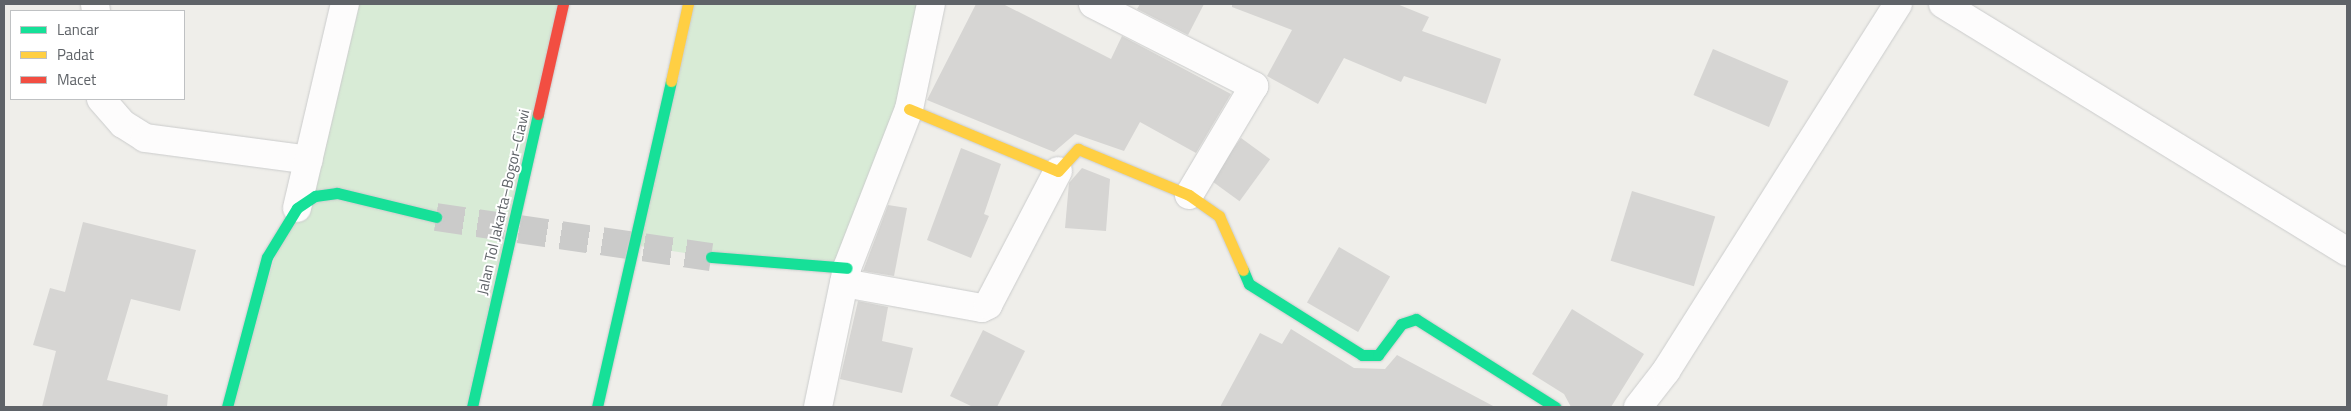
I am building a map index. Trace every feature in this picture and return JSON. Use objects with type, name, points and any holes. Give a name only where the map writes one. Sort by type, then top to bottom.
[{"type":"main road","name":"Jalan Tol Jakarta–Bogor–Ciawi","points":[[472,407],[563,4]]},
{"type":"main road","points":[[597,407],[688,4]]},
{"type":"main road","points":[[909,109],[1058,172],[1078,149],[1189,195],[1219,216],[1249,284],[1362,355],[1378,356],[1401,324],[1416,319],[1555,407]]},
{"type":"main road","points":[[227,407],[267,257],[297,208],[315,196],[337,193],[436,216]]},
{"type":"main road","points":[[711,257],[846,275]]},
{"type":"street","points":[[297,208],[345,4]]},
{"type":"street","points":[[818,407],[846,275],[909,109],[931,4]]},
{"type":"street","points":[[1093,4],[1254,86],[1189,195]]},
{"type":"street","points":[[1638,407],[1671,362],[1898,4]]},
{"type":"street","points":[[1942,4],[2347,252]]},
{"type":"street","points":[[102,100],[123,124],[145,138],[309,160]]},
{"type":"street","points":[[846,275],[982,308],[988,304],[1058,172]]},
{"type":"green space","points":[[345,4],[563,4],[472,407],[228,407],[286,222]]},
{"type":"green space","points":[[688,4],[926,4],[909,109],[847,268],[711,257],[633,245]]},
{"type":"building","points":[[976,4],[1003,4],[1111,59],[1122,36],[1231,94],[1196,153],[1140,122],[1124,151],[1075,134],[1054,152],[927,100]]},
{"type":"building","points":[[1140,4],[1204,4],[1188,35],[1137,9]]},
{"type":"building","points":[[1232,4],[1397,4],[1429,17],[1422,31],[1501,59],[1486,104],[1404,76],[1401,82],[1344,58],[1318,104],[1267,76],[1292,30],[1232,7]]},
{"type":"building","points":[[1713,49],[1788,81],[1769,127],[1693,95]]},
{"type":"building","points":[[1241,138],[1270,159],[1240,201],[1210,180]]},
{"type":"building","points":[[961,148],[1001,164],[984,214],[989,216],[971,258],[927,240]]},
{"type":"building","points":[[1082,168],[1110,179],[1106,231],[1065,228],[1069,183]]},
{"type":"building","points":[[1632,191],[1715,216],[1694,286],[1611,261]]},
{"type":"building","points":[[888,205],[907,208],[894,276],[863,271]]},
{"type":"building","points":[[83,222],[196,250],[180,311],[131,299],[107,380],[168,395],[167,407],[42,407],[56,351],[33,345],[50,288],[65,292]]},
{"type":"building","points":[[1339,247],[1390,276],[1358,332],[1307,302]]},
{"type":"building","points":[[858,301],[888,307],[882,341],[913,348],[902,393],[840,379]]},
{"type":"building","points":[[1572,309],[1644,354],[1611,407],[1571,407],[1564,394],[1532,374]]},
{"type":"building","points":[[1291,329],[1354,368],[1385,369],[1397,355],[1495,407],[1220,407],[1260,333],[1282,344]]},
{"type":"building","points":[[983,330],[1025,351],[997,407],[973,407],[950,396]]},
{"type":"tunnel","points":[[436,217],[711,257]]},
{"type":"traffic: fast","points":[[597,407],[671,81]]},
{"type":"traffic: fast","points":[[472,407],[538,114]]},
{"type":"traffic: fast","points":[[227,407],[267,257],[297,208],[315,196],[337,193],[436,217]]},
{"type":"traffic: fast","points":[[711,257],[847,268]]},
{"type":"traffic: fast","points":[[1243,270],[1249,284],[1362,355],[1378,355],[1401,324],[1416,319],[1555,407]]},
{"type":"traffic: slow","points":[[671,81],[688,4]]},
{"type":"traffic: slow","points":[[909,109],[1058,171],[1078,149],[1189,195],[1219,216],[1243,270]]},
{"type":"traffic: jam","points":[[538,114],[563,4]]}]
